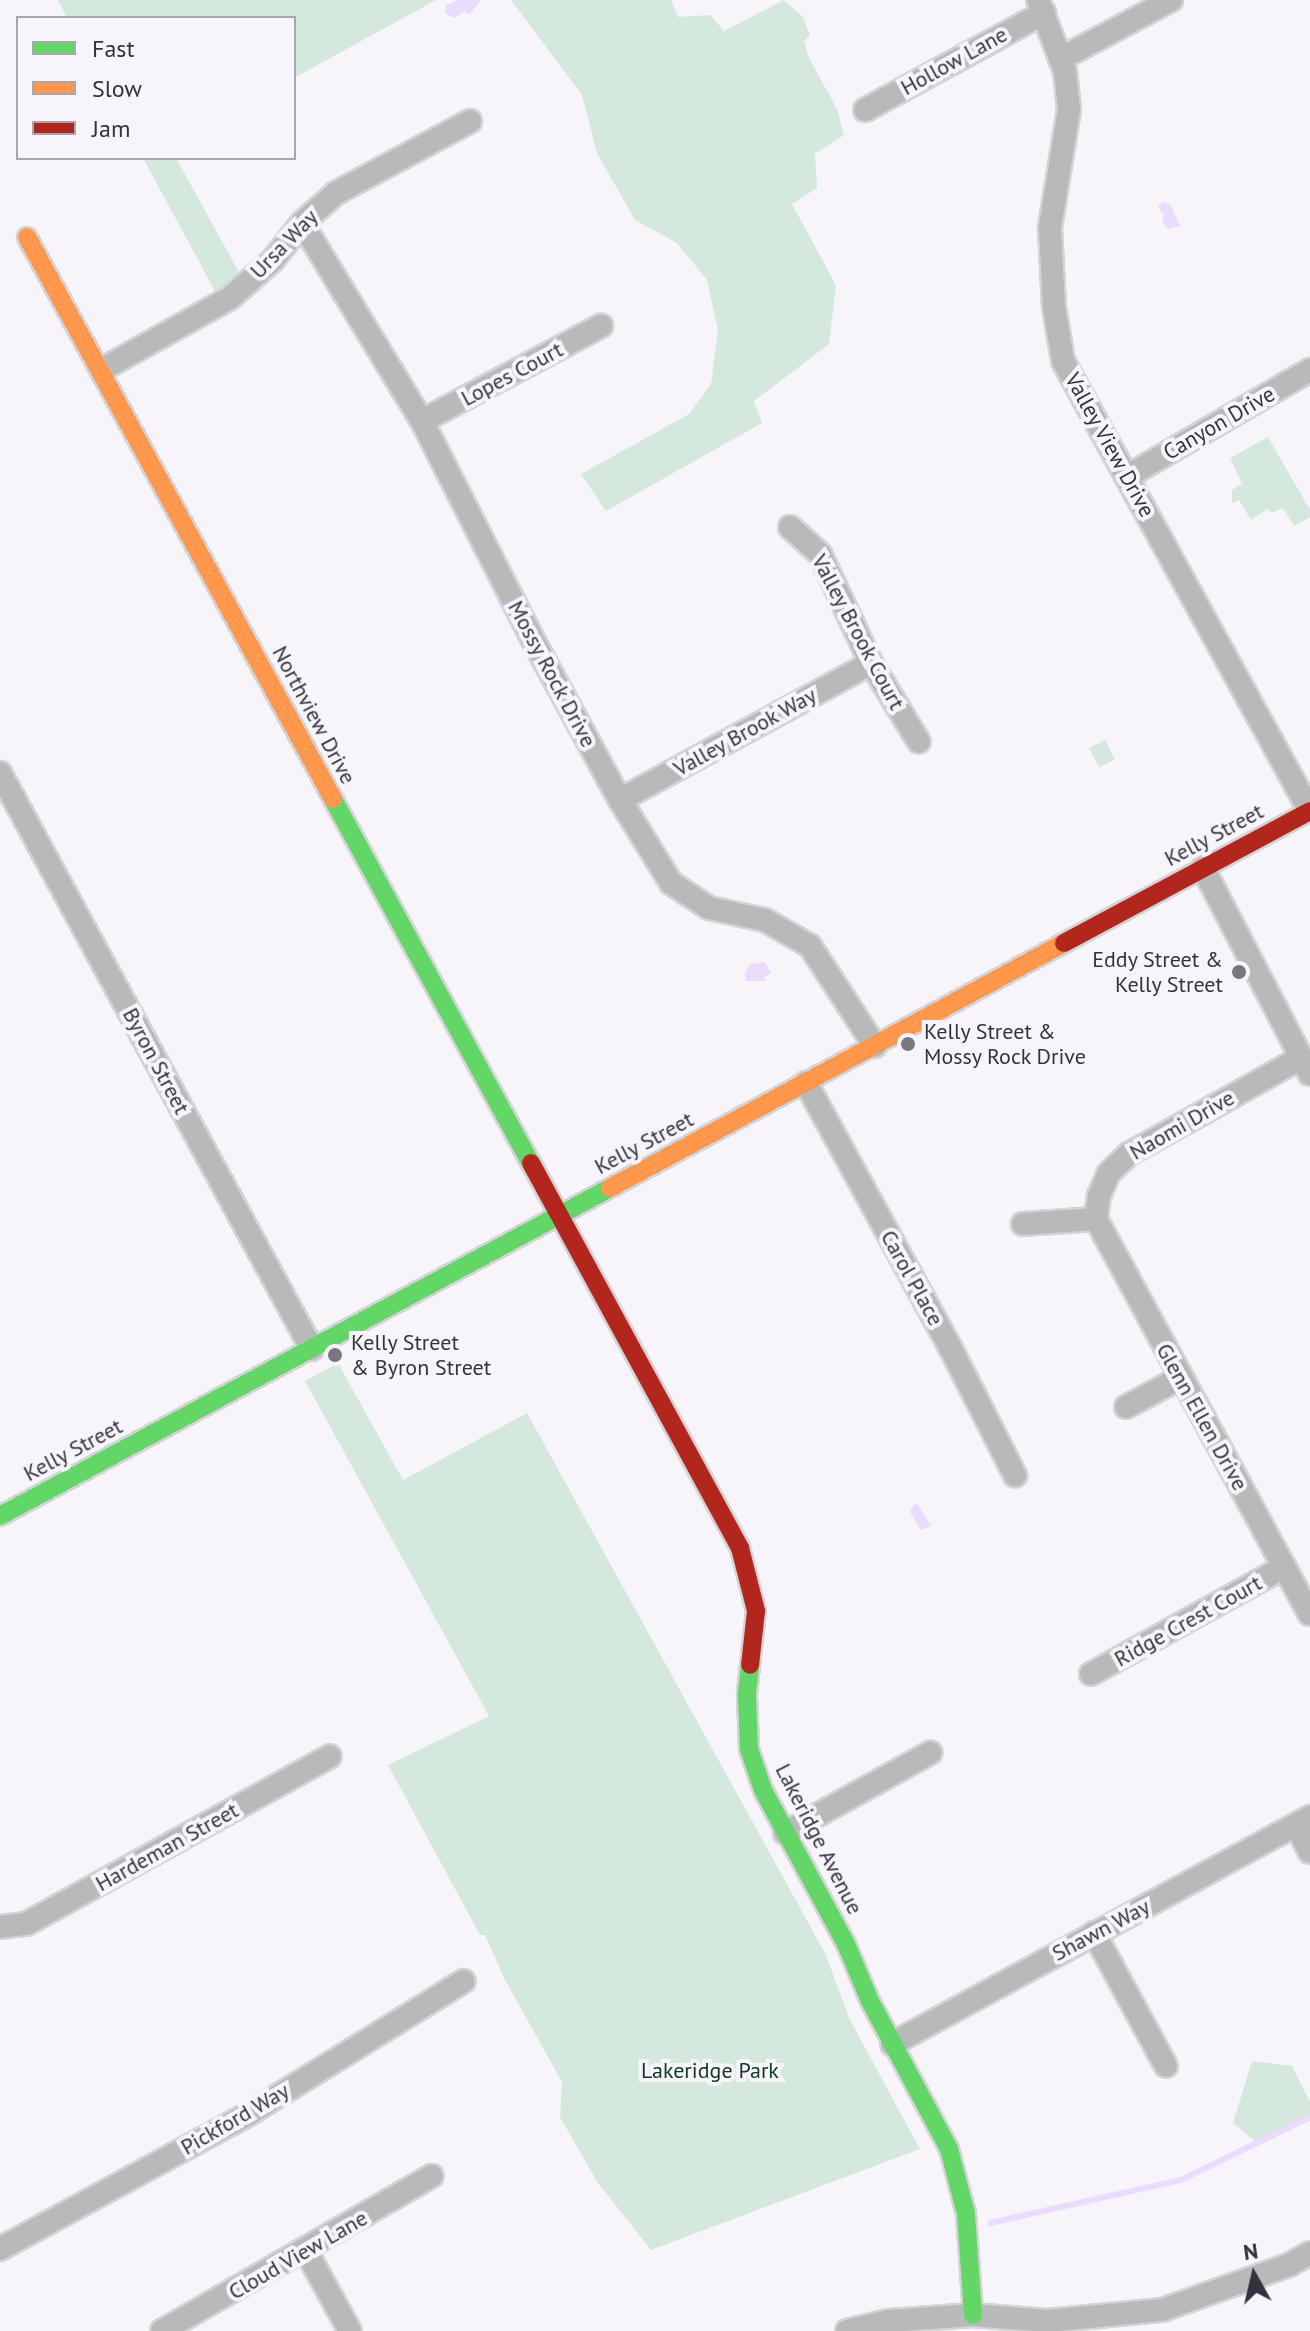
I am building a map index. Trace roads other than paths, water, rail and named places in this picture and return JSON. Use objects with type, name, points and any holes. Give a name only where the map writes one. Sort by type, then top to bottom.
[{"type":"street","points":[[1060,59],[1171,0]]},
{"type":"street","name":"Valley View Drive","points":[[1041,6],[1060,59],[1069,109],[1050,228],[1054,307],[1063,361],[1310,811]]},
{"type":"street","name":"Hollow Lane","points":[[865,110],[1041,6]]},
{"type":"street","name":"Ursa Way","points":[[101,370],[230,298],[273,260],[302,223],[336,193],[470,121]]},
{"type":"street","name":"Mossy Rock Drive","points":[[302,223],[422,421],[533,640],[620,800],[671,883],[709,908],[765,920],[810,946],[875,1046]]},
{"type":"street","name":"Northview Drive","points":[[27,237],[537,1179],[560,1215]]},
{"type":"street","name":"Lopes Court","points":[[422,421],[601,326]]},
{"type":"street","name":"Canyon Drive","points":[[1128,476],[1310,370]]},
{"type":"street","name":"Valley Brook Court","points":[[790,527],[820,554],[871,663],[919,742]]},
{"type":"street","name":"Valley Brook Way","points":[[620,800],[871,663]]},
{"type":"street","name":"Byron Street","points":[[0,773],[312,1349]]},
{"type":"street","name":"Kelly Street","points":[[0,1516],[1310,811]]},
{"type":"street","points":[[1203,868],[1306,1066]]},
{"type":"street","name":"Naomi Drive","points":[[1096,1219],[1099,1196],[1109,1173],[1129,1154],[1306,1066]]},
{"type":"street","name":"Carol Place","points":[[806,1083],[950,1347],[1015,1475]]},
{"type":"street","name":"Lakeridge Avenue","points":[[560,1215],[740,1548],[756,1611],[747,1696],[749,1749],[763,1790],[846,1944],[892,2044],[949,2149],[966,2214],[973,2315]]},
{"type":"street","points":[[1023,1224],[1096,1219]]},
{"type":"street","name":"Glenn Ellen Drive","points":[[1096,1219],[1310,1614]]},
{"type":"street","points":[[1126,1407],[1180,1378]]},
{"type":"street","name":"Ridge Crest Court","points":[[1091,1674],[1284,1567]]},
{"type":"street","points":[[785,1833],[930,1753]]},
{"type":"street","name":"Hardeman Street","points":[[0,1927],[26,1924],[330,1756]]},
{"type":"street","points":[[1303,1821],[1310,1852]]},
{"type":"street","name":"Shawn Way","points":[[892,2044],[1303,1821]]},
{"type":"street","points":[[1094,1933],[1166,2066]]},
{"type":"street","name":"Pickford Way","points":[[0,2249],[250,2113],[464,1981]]},
{"type":"street","name":"Cloud View Lane","points":[[162,2331],[432,2176]]},
{"type":"street","points":[[306,2251],[350,2331]]},
{"type":"street","points":[[847,2331],[889,2321],[973,2315],[1047,2326],[1162,2310],[1289,2265],[1310,2253]]},
{"type":"waterway","points":[[990,2223],[1181,2180],[1310,2117]]},
{"type":"place","name":"Eddy Street & Kelly Street","points":[[1239,972]]},
{"type":"place","name":"Kelly Street & Mossy Rock Drive","points":[[908,1044]]},
{"type":"place","name":"Kelly Street & Byron Street","points":[[335,1355]]},
{"type":"park label","name":"Lakeridge Park","points":[[710,2071]]}]
